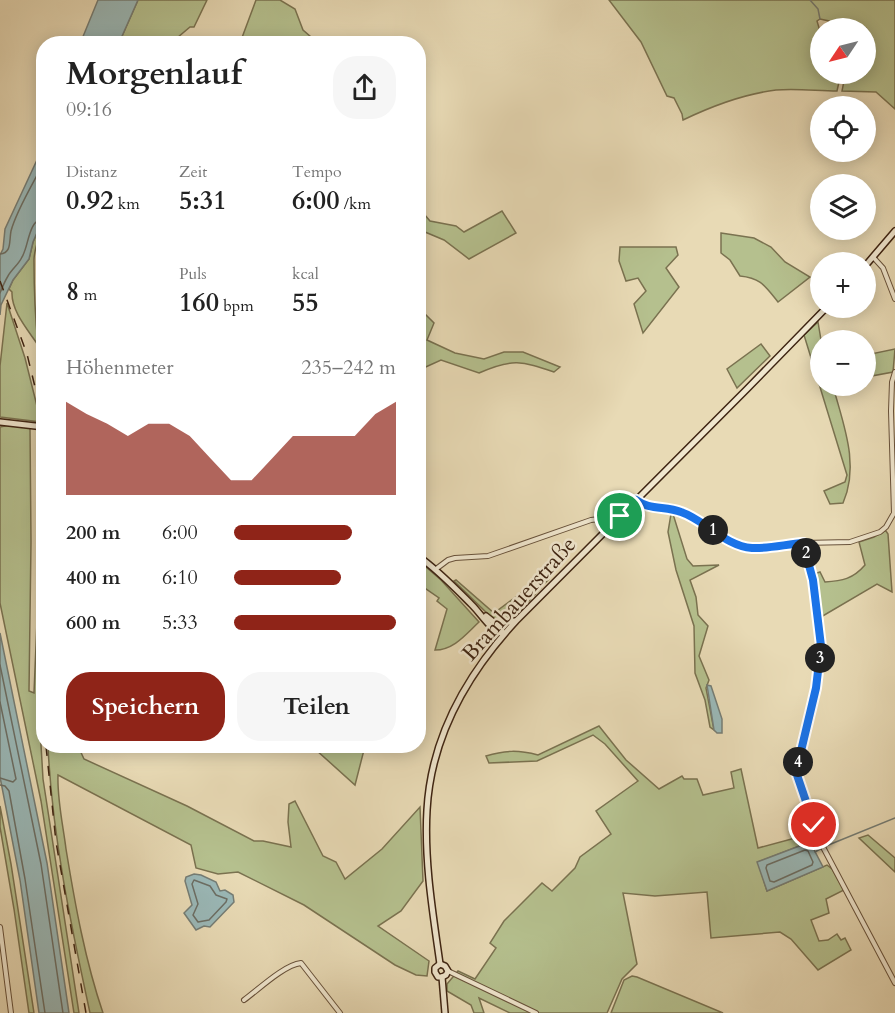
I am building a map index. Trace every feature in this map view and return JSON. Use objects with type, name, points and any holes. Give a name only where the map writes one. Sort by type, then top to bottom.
[{"type":"main road","points":[[876,253],[895,231]]},
{"type":"main road","name":"Brambauerstraße","points":[[440,964],[430,881],[426,831],[427,807],[431,779],[444,730],[467,682],[503,634],[816,318]]},
{"type":"main road","points":[[0,422],[36,425]]},
{"type":"main road","points":[[426,562],[475,608],[496,632],[503,634]]},
{"type":"main road","points":[[475,608],[496,624],[503,634]]},
{"type":"main road","points":[[496,624],[516,621]]},
{"type":"main road","points":[[440,964],[448,970],[442,977],[438,977],[435,972],[436,966],[440,964]]},
{"type":"main road","points":[[442,977],[445,1013]]},
{"type":"street","points":[[876,260],[884,268],[895,299]]},
{"type":"street","points":[[636,500],[648,507],[665,508],[697,519],[736,544],[750,548],[803,543],[849,543],[873,536],[886,527],[894,513],[891,411],[892,382],[895,372]]},
{"type":"street","points":[[436,569],[444,562],[455,558],[488,556],[599,519]]},
{"type":"street","points":[[803,543],[813,580],[821,646],[816,688],[796,772],[824,849],[895,983]]},
{"type":"street","points":[[0,927],[11,1013]]},
{"type":"street","points":[[244,1000],[275,976],[301,963],[340,1013]]},
{"type":"street","points":[[448,970],[536,1013]]},
{"type":"green space","points":[[138,0],[207,0],[194,27],[190,27],[179,36],[122,36]]},
{"type":"green space","points":[[256,0],[280,0],[295,9],[303,30],[310,36],[243,36]]},
{"type":"green space","points":[[609,0],[895,0],[895,109],[876,92],[842,91],[843,84],[876,84],[876,18],[810,18],[810,84],[839,84],[837,91],[784,89],[752,94],[717,105],[683,120],[674,98],[667,96],[641,42]]},
{"type":"green space","points":[[502,211],[516,233],[469,259],[444,240],[426,232],[426,216],[430,221],[456,226],[464,232]]},
{"type":"green space","points":[[721,233],[754,238],[771,247],[785,262],[810,277],[778,302],[758,281],[740,276],[730,260],[721,253]]},
{"type":"green space","points":[[36,235],[34,260],[36,342],[17,313],[12,292],[9,289],[29,259]]},
{"type":"green space","points":[[620,247],[676,247],[678,255],[666,268],[679,287],[643,333],[634,304],[646,291],[638,278],[626,281],[619,261]]},
{"type":"green space","points":[[7,303],[25,358],[36,402],[36,421],[0,417],[0,366]]},
{"type":"green space","points":[[426,315],[434,323],[427,340],[455,353],[484,359],[504,352],[523,352],[560,367],[554,372],[533,365],[509,363],[479,373],[441,360],[426,367]]},
{"type":"green space","points":[[818,322],[819,330],[810,330],[810,355],[804,335]]},
{"type":"green space","points":[[761,344],[770,356],[737,388],[727,369]]},
{"type":"green space","points":[[895,349],[893,372],[876,375],[876,353]]},
{"type":"green space","points":[[823,396],[836,396],[850,459],[848,488],[843,503],[830,504],[824,491],[845,482],[847,475]]},
{"type":"green space","points":[[10,425],[30,428],[29,691],[34,693],[36,646],[36,753],[41,753],[43,779],[79,1013],[74,1013],[41,801],[0,603],[0,427]]},
{"type":"green space","points":[[671,514],[673,514],[687,559],[693,566],[719,565],[690,580],[696,597],[698,615],[708,626],[699,656],[709,680],[706,688],[714,730],[710,727],[705,700],[695,673],[694,626],[676,570],[668,532]]},
{"type":"green space","points":[[884,531],[888,534],[892,592],[877,584],[821,617],[814,574],[820,572],[825,582],[852,576],[865,565],[859,542]]},
{"type":"green space","points":[[426,567],[441,580],[479,622],[459,641],[435,650],[447,609],[437,601],[439,598],[426,589]]},
{"type":"green space","points":[[547,577],[549,579],[521,609],[500,621],[491,617],[454,581],[456,580],[494,613],[525,590],[527,596]]},
{"type":"green space","points":[[599,726],[626,760],[659,789],[682,776],[684,779],[697,779],[703,795],[734,788],[731,772],[741,769],[758,848],[810,834],[810,842],[758,862],[767,891],[827,865],[832,869],[844,890],[826,899],[829,913],[811,920],[819,941],[828,940],[837,934],[841,940],[845,938],[851,950],[818,970],[791,939],[780,932],[711,938],[707,892],[655,896],[623,893],[637,964],[622,979],[607,1013],[510,1013],[479,998],[484,1013],[474,1013],[471,1005],[447,991],[447,984],[458,971],[475,979],[496,948],[490,943],[504,921],[542,883],[552,891],[575,868],[580,857],[611,834],[596,811],[638,781],[605,744],[593,735],[537,761],[489,763],[486,756],[512,751],[538,755]]},
{"type":"green space","points":[[48,753],[81,753],[84,759],[187,806],[254,841],[291,847],[288,822],[289,804],[295,801],[323,856],[336,862],[345,879],[382,849],[420,807],[423,881],[401,911],[378,926],[429,961],[427,976],[416,975],[395,965],[304,905],[238,872],[218,874],[196,868],[191,845],[58,775],[60,812],[77,911],[103,1013],[90,1013],[69,913]]},
{"type":"green space","points":[[319,753],[363,753],[355,785]]},
{"type":"green space","points":[[0,806],[34,1013],[29,1013],[0,827]]},
{"type":"green space","points":[[868,835],[895,858],[895,872],[859,838]]},
{"type":"green space","points":[[632,976],[723,1013],[611,1013],[624,980]]},
{"type":"water","points":[[98,0],[138,0],[122,36],[83,36]]},
{"type":"water","points":[[36,162],[36,235],[29,259],[13,280],[1,305],[0,315],[0,255],[3,249],[5,229]]},
{"type":"water","points":[[0,633],[47,863],[69,1013],[39,1013],[20,880],[0,777]]},
{"type":"water","points":[[707,685],[711,686],[722,719],[722,733],[714,730]]},
{"type":"water","points":[[810,842],[823,867],[767,891],[757,862]]},
{"type":"water","points":[[194,874],[216,882],[220,891],[225,890],[233,895],[234,902],[210,927],[204,926],[196,930],[184,913],[192,905],[185,881],[186,877]]},
{"type":"waterway","points":[[810,0],[818,9],[820,18]]},
{"type":"waterway","points":[[826,846],[895,818]]},
{"type":"waterway","points":[[815,852],[822,848]]},
{"type":"railway","points":[[0,281],[27,354],[36,391]]},
{"type":"railway","points":[[47,753],[56,842],[86,1013]]},
{"type":"route","points":[[620,516],[636,500],[648,507],[665,508],[697,519],[736,544],[750,548],[803,543],[813,580],[821,646],[816,688],[796,772],[814,825]]}]
